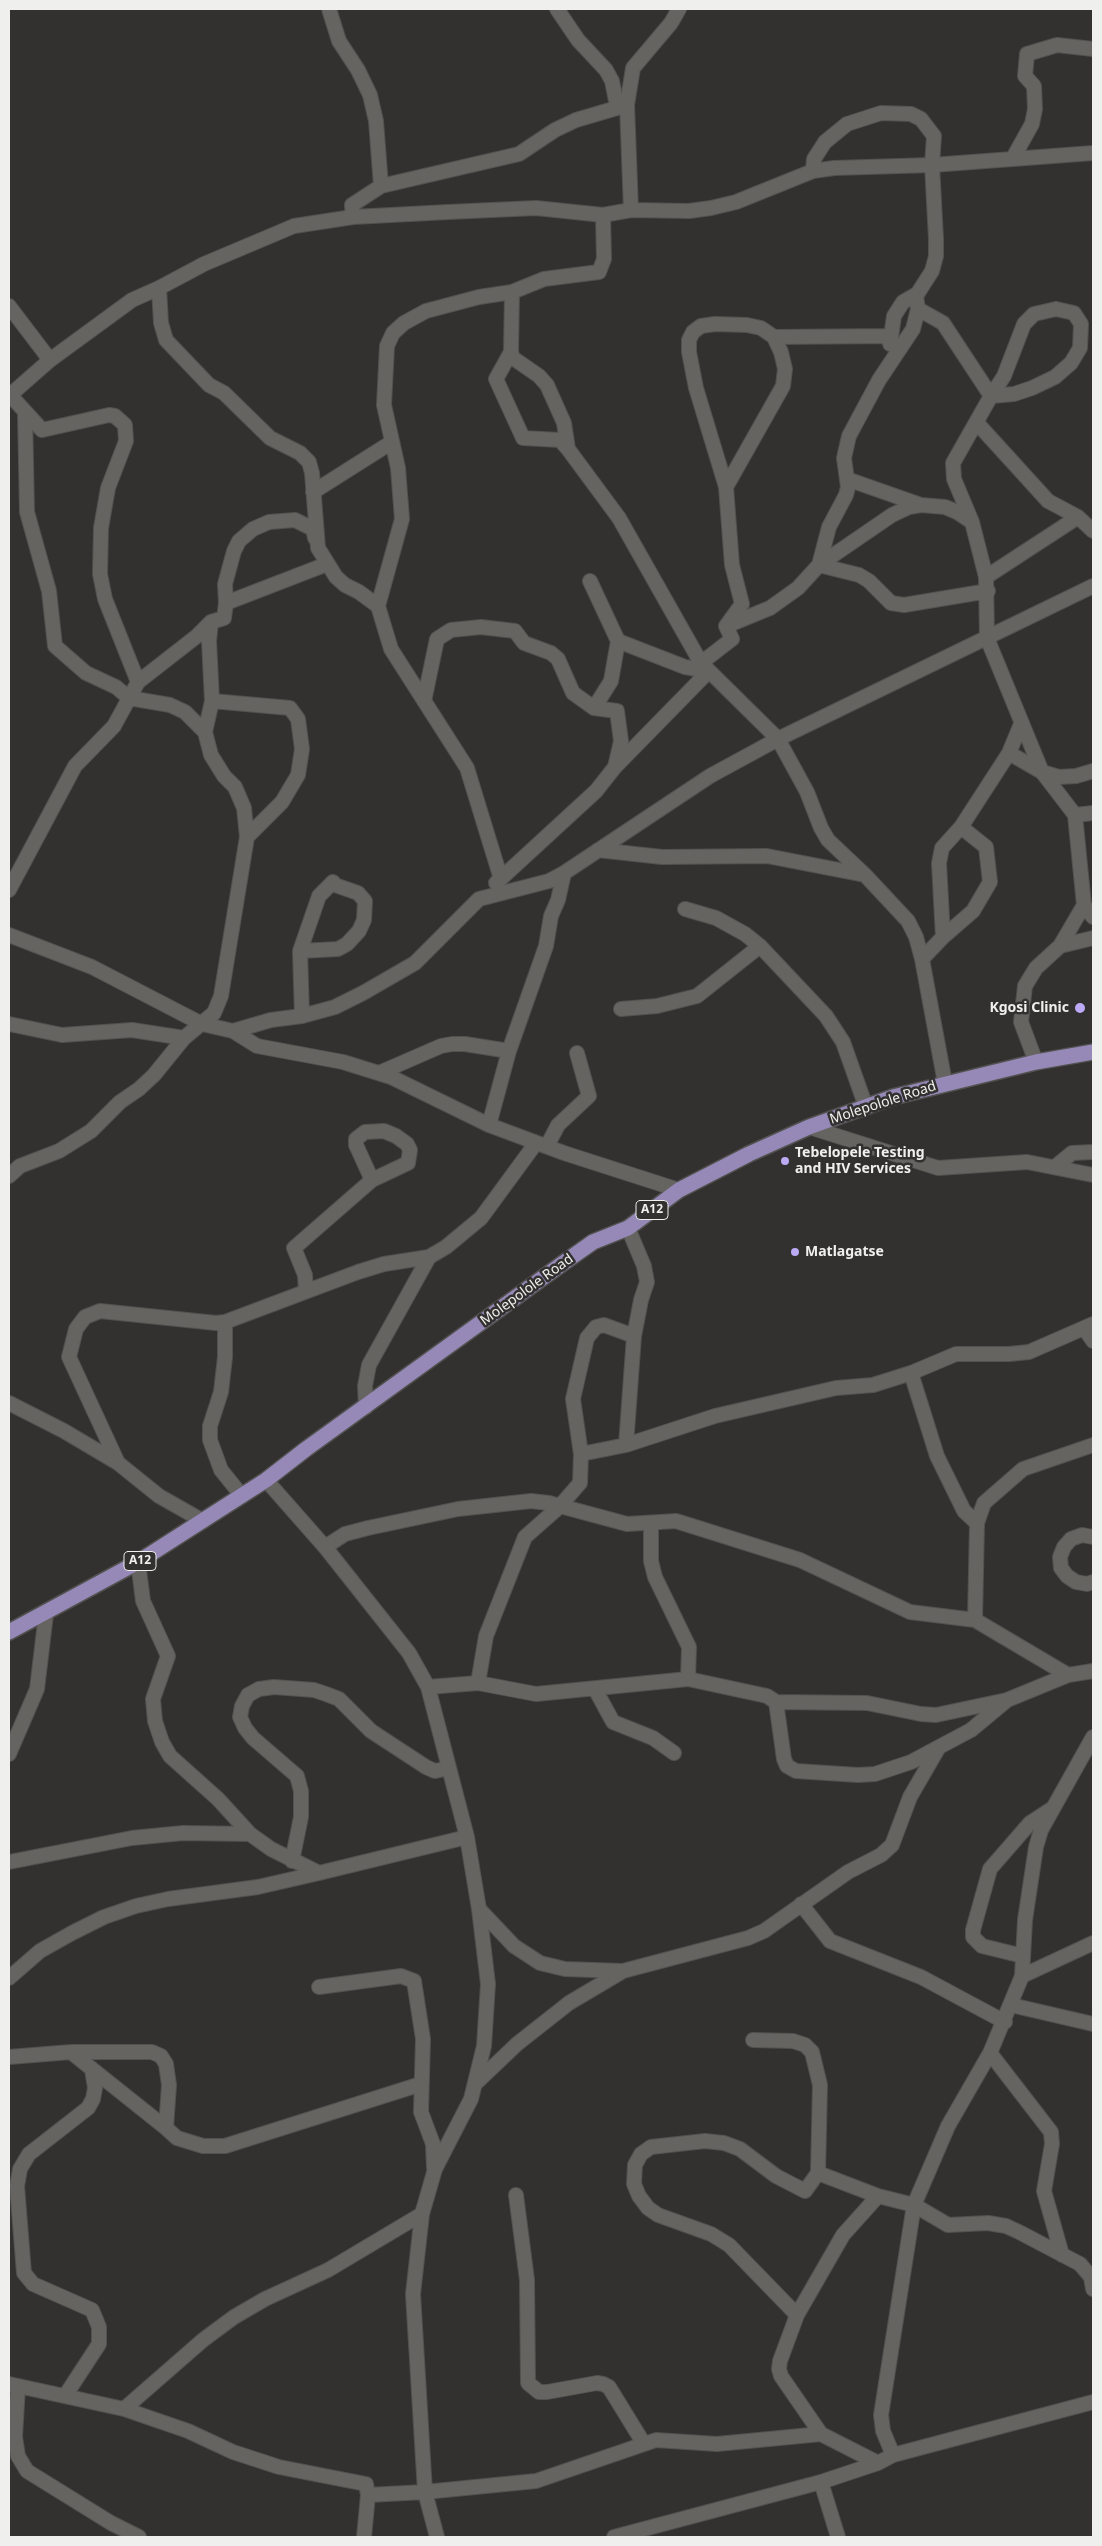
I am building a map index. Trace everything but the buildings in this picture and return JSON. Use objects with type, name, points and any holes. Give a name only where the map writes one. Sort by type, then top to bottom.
[{"type":"main road","name":"Molepolole Road","points":[[9,1632],[46,1614],[138,1562],[242,1496],[593,1242],[628,1228],[680,1190],[749,1154],[808,1127],[866,1107],[944,1084],[1036,1062],[1093,1052]]},
{"type":"street","points":[[329,9],[339,41],[358,70],[370,95],[376,121],[381,186]]},
{"type":"street","points":[[557,9],[578,40],[606,70],[622,105],[631,210]]},
{"type":"street","points":[[622,105],[633,68],[671,23],[679,9]]},
{"type":"street","points":[[1013,158],[1032,124],[1034,86],[1026,76],[1027,54],[1057,45],[1093,48]]},
{"type":"street","points":[[353,217],[352,205],[381,186],[519,154],[555,130],[576,120],[622,105]]},
{"type":"street","points":[[813,171],[814,159],[825,142],[847,124],[881,113],[911,114],[921,119],[934,136],[932,164],[936,256],[932,271],[917,303]]},
{"type":"street","points":[[138,682],[105,599],[100,574],[102,528],[108,488],[126,442],[125,426],[115,416],[109,415],[42,430],[9,395],[50,360],[118,308],[204,264],[294,226],[353,217],[536,208],[603,216],[631,210],[689,211],[736,202],[813,171],[857,166],[932,164],[1093,153]]},
{"type":"street","points":[[501,879],[467,768],[391,649],[378,606],[402,519],[398,468],[384,405],[387,346],[393,333],[404,323],[426,311],[462,300],[512,292],[544,279],[599,272],[604,259],[603,216]]},
{"type":"street","points":[[159,288],[161,323],[166,340],[209,384],[224,393],[270,438],[300,453],[309,462],[312,473],[318,548]]},
{"type":"street","points":[[512,292],[511,352],[513,358],[539,376],[547,385],[564,423],[568,449]]},
{"type":"street","points":[[819,565],[829,527],[846,495],[847,478],[844,458],[849,436],[879,380],[913,329],[917,294],[903,302],[894,316],[889,336],[890,349],[879,380]]},
{"type":"street","points":[[917,303],[943,323],[991,396]]},
{"type":"street","points":[[9,306],[50,360]]},
{"type":"street","points":[[991,396],[1014,394],[1032,388],[1055,377],[1071,363],[1080,348],[1081,332],[1081,324],[1074,313],[1056,309],[1034,314],[1024,324],[1004,376],[991,396],[953,463],[954,479],[972,522],[986,577],[988,591],[987,638],[1042,772],[1075,815],[1084,905],[1093,917]]},
{"type":"street","points":[[726,487],[783,386],[785,369],[781,352],[774,337],[761,328],[747,325],[716,324],[701,326],[693,332],[689,340],[690,365],[726,487],[732,565],[742,604],[726,626]]},
{"type":"street","points":[[774,337],[889,336]]},
{"type":"street","points":[[511,352],[496,379],[523,438],[560,440],[568,449],[619,518],[705,667],[778,739],[807,792],[821,828],[828,840],[865,875],[908,921],[916,937],[922,959],[944,1084]]},
{"type":"street","points":[[25,412],[27,512],[50,591],[55,646],[86,673],[116,687],[129,698],[170,705],[185,712],[205,732]]},
{"type":"street","points":[[977,423],[1048,501],[1078,517],[1093,531]]},
{"type":"street","points":[[313,492],[392,442]]},
{"type":"street","points":[[847,478],[921,505],[945,507],[972,522]]},
{"type":"street","points":[[726,626],[770,608],[798,588],[819,565],[892,515],[921,505]]},
{"type":"street","points":[[986,577],[1078,517]]},
{"type":"street","points":[[9,890],[75,766],[114,726],[138,682],[198,636],[211,622],[224,618],[226,603],[225,584],[234,551],[239,541],[253,529],[269,522],[295,520],[313,529],[318,548],[327,564],[345,585],[359,592],[378,606]]},
{"type":"street","points":[[226,603],[327,564]]},
{"type":"street","points":[[819,565],[859,575],[869,581],[891,603],[904,605],[988,591]]},
{"type":"street","points":[[590,581],[618,641],[611,681],[594,708]]},
{"type":"street","points":[[479,899],[540,884],[564,873],[710,776],[778,739],[1093,586]]},
{"type":"street","points":[[9,1176],[20,1166],[59,1151],[91,1131],[107,1113],[154,1075],[184,1038],[214,1013],[220,996],[247,837],[244,808],[235,788],[224,776],[211,755],[205,732],[212,701],[209,641],[211,622]]},
{"type":"street","points":[[233,1031],[271,1020],[302,1016],[335,1007],[415,963],[479,899],[596,791],[615,767],[732,639],[726,626]]},
{"type":"street","points":[[424,701],[437,639],[451,630],[481,627],[515,631],[524,643],[550,653],[558,660],[573,693],[594,708],[617,711],[621,741],[615,767]]},
{"type":"street","points":[[618,641],[685,667],[705,667]]},
{"type":"street","points":[[212,701],[290,708],[298,719],[302,750],[298,775],[282,802],[247,837]]},
{"type":"street","points":[[943,937],[940,854],[942,848],[961,827],[1009,753],[1021,724]]},
{"type":"street","points":[[1009,753],[1042,772],[1059,777],[1093,772]]},
{"type":"street","points":[[1075,815],[1093,813]]},
{"type":"street","points":[[922,959],[943,937],[974,911],[990,882],[986,847],[961,827]]},
{"type":"street","points":[[598,850],[662,857],[767,856],[865,875]]},
{"type":"street","points":[[489,1124],[509,1051],[546,946],[551,916],[558,900],[564,873]]},
{"type":"street","points":[[300,951],[338,949],[348,944],[361,926],[366,909],[365,901],[358,893],[335,885],[333,882],[319,896],[300,951],[302,1016]]},
{"type":"street","points":[[1036,1062],[1021,1022],[1025,986],[1036,968],[1060,946],[1084,905]]},
{"type":"street","points":[[685,908],[716,918],[745,934],[760,946],[836,1028],[843,1042],[866,1107]]},
{"type":"street","points":[[9,935],[92,967],[202,1024],[233,1031],[257,1046],[343,1062],[378,1073],[489,1124],[542,1145],[680,1190]]},
{"type":"street","points":[[1060,946],[1093,938]]},
{"type":"street","points":[[621,1009],[657,1006],[697,996],[760,946]]},
{"type":"street","points":[[9,1024],[62,1035],[132,1030],[184,1038]]},
{"type":"street","points":[[378,1073],[441,1046],[452,1044],[465,1044],[509,1051]]},
{"type":"street","points":[[118,1462],[69,1357],[76,1329],[85,1317],[100,1311],[216,1323],[225,1322],[384,1264],[429,1257],[454,1243],[481,1218],[567,1114],[589,1096],[577,1052]]},
{"type":"street","points":[[808,1127],[938,1168],[1011,1162],[1055,1167],[1093,1175]]},
{"type":"street","points":[[1055,1167],[1072,1153],[1093,1152]]},
{"type":"street","points":[[306,1291],[304,1275],[294,1248],[372,1180]]},
{"type":"street","points":[[626,1445],[634,1336],[640,1300],[647,1282],[644,1266],[628,1228]]},
{"type":"street","points":[[366,1407],[365,1386],[370,1365],[429,1257]]},
{"type":"street","points":[[225,1322],[225,1357],[221,1392],[210,1426],[210,1440],[221,1470],[242,1496]]},
{"type":"street","points":[[478,1683],[486,1636],[525,1537],[559,1508],[580,1483],[581,1454],[572,1399],[587,1338],[596,1327],[604,1325],[634,1336]]},
{"type":"street","points":[[581,1454],[626,1445],[715,1416],[836,1388],[873,1385],[911,1373],[956,1354],[1029,1352],[1089,1326],[1093,1341]]},
{"type":"street","points":[[911,1373],[936,1456],[964,1511],[976,1524]]},
{"type":"street","points":[[11,1409],[64,1431],[118,1462],[159,1496],[202,1521]]},
{"type":"street","points":[[975,1620],[976,1524],[984,1502],[1023,1470],[1093,1445]]},
{"type":"street","points":[[266,1480],[325,1547],[409,1653],[428,1686],[467,1837],[479,1909],[488,2004],[484,2046],[471,2099],[434,2169],[422,2214],[413,2294],[424,2492],[437,2537]]},
{"type":"street","points":[[325,1547],[345,1534],[458,1509],[531,1501],[549,1503],[559,1508],[627,1524],[676,1521],[800,1560],[910,1612],[975,1620],[1068,1675]]},
{"type":"street","points":[[651,1524],[651,1561],[655,1578],[689,1647],[688,1679]]},
{"type":"street","points":[[1093,1537],[1082,1535],[1071,1539],[1064,1547],[1060,1557],[1062,1568],[1067,1576],[1076,1582],[1093,1582]]},
{"type":"street","points":[[138,1562],[144,1601],[168,1656],[152,1699],[154,1721],[170,1756],[218,1799],[250,1834],[292,1860],[319,1873]]},
{"type":"street","points":[[9,1754],[36,1689],[46,1614]]},
{"type":"street","points":[[428,1686],[478,1683],[536,1694],[688,1679],[767,1696],[776,1702],[867,1703],[920,1714],[936,1715],[1007,1700],[1068,1675],[1093,1671]]},
{"type":"street","points":[[292,1860],[301,1817],[301,1791],[297,1776],[252,1738],[245,1728],[240,1717],[242,1706],[248,1695],[259,1689],[274,1686],[314,1690],[326,1694],[338,1699],[371,1731],[426,1767],[435,1771],[449,1768]]},
{"type":"street","points":[[595,1689],[613,1722],[653,1738],[674,1753]]},
{"type":"street","points":[[776,1702],[784,1759],[787,1766],[796,1771],[858,1775],[875,1774],[911,1762],[971,1730],[1007,1700]]},
{"type":"street","points":[[893,2455],[883,2431],[881,2416],[914,2205],[941,2140],[990,2053],[1005,2022],[1022,1976],[1025,1920],[1036,1847],[1041,1830],[1093,1736]]},
{"type":"street","points":[[476,2083],[517,2044],[569,2003],[623,1971],[748,1938],[764,1931],[848,1872],[881,1854],[892,1845],[910,1797],[939,1747]]},
{"type":"street","points":[[1023,1956],[982,1946],[973,1937],[973,1930],[990,1869],[1030,1823],[1053,1807]]},
{"type":"street","points":[[9,1862],[132,1838],[182,1833],[250,1834]]},
{"type":"street","points":[[9,1978],[40,1951],[104,1917],[136,1906],[168,1899],[258,1888],[467,1837]]},
{"type":"street","points":[[801,1904],[830,1941],[921,1977],[1005,2022]]},
{"type":"street","points":[[479,1909],[514,1946],[540,1963],[565,1969],[623,1971]]},
{"type":"street","points":[[1022,1976],[1093,1943]]},
{"type":"street","points":[[319,1987],[402,1976],[414,1982],[423,2039],[421,2112],[433,2144],[434,2169]]},
{"type":"street","points":[[1011,2005],[1093,2024]]},
{"type":"street","points":[[753,2040],[793,2041],[805,2045],[812,2052],[820,2085],[818,2173],[805,2191],[776,2176],[740,2149],[724,2143],[705,2141],[651,2147],[641,2154],[635,2165],[634,2184],[639,2196],[648,2208],[658,2215],[711,2234],[729,2245],[797,2315]]},
{"type":"street","points":[[71,2052],[178,2138],[203,2146],[225,2146],[421,2084]]},
{"type":"street","points":[[9,2057],[71,2052],[152,2052],[161,2056],[166,2064],[168,2085],[166,2128]]},
{"type":"street","points":[[990,2053],[1051,2132],[1052,2144],[1044,2190],[1062,2255]]},
{"type":"street","points":[[65,2396],[99,2344],[99,2327],[92,2310],[33,2284],[24,2272],[17,2186],[20,2169],[28,2154],[88,2108],[93,2100],[95,2088],[92,2070]]},
{"type":"street","points":[[818,2173],[878,2196],[914,2205],[948,2224],[988,2223],[1006,2226],[1087,2270],[1093,2289]]},
{"type":"street","points":[[516,2195],[528,2280],[528,2383],[538,2392],[597,2383],[609,2387],[644,2444]]},
{"type":"street","points":[[878,2196],[843,2235],[797,2315],[780,2360],[779,2368],[781,2376],[821,2434],[878,2463]]},
{"type":"street","points":[[124,2409],[204,2340],[234,2317],[265,2299],[328,2270],[422,2214]]},
{"type":"street","points":[[139,2537],[111,2523],[27,2471],[18,2456],[15,2437],[14,2386],[124,2409],[188,2431],[233,2452],[279,2467],[366,2484],[368,2494],[364,2537]]},
{"type":"street","points":[[614,2537],[821,2482],[878,2463],[893,2455],[1093,2402]]},
{"type":"street","points":[[368,2494],[424,2492],[536,2481],[644,2444],[668,2439],[717,2444],[821,2434]]},
{"type":"street","points":[[821,2482],[838,2537]]},
{"type":"place","name":"Kgosi Clinic","points":[[1080,1008]]},
{"type":"place","name":"Tebelopele Testing and HIV Services","points":[[785,1161]]},
{"type":"place","name":"Matlagatse","points":[[795,1252]]}]
